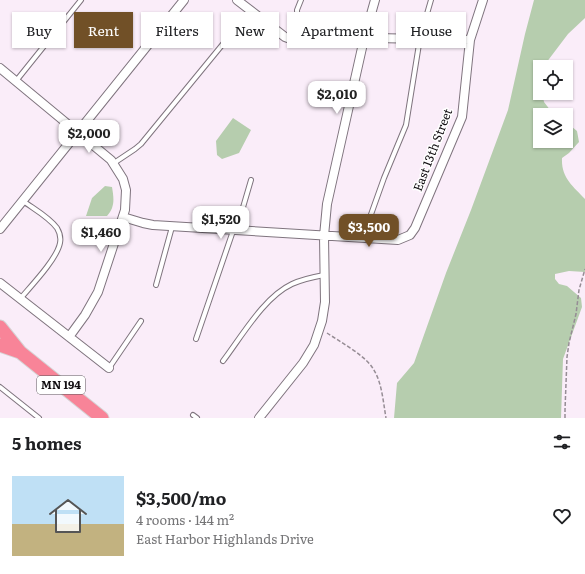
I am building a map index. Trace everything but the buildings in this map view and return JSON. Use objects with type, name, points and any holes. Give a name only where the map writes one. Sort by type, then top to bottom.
[{"type":"highway","name":"MN 194","points":[[0,327],[20,352],[102,418]]},
{"type":"highway","name":"MN 194","points":[[0,345],[20,352]]},
{"type":"street","points":[[0,229],[184,0]]},
{"type":"street","points":[[237,0],[287,37]]},
{"type":"street","points":[[372,12],[376,0]]},
{"type":"street","name":"East 13th Street","points":[[369,238],[398,240],[410,235],[415,228],[462,118],[470,40],[482,0]]},
{"type":"street","points":[[466,40],[470,40]]},
{"type":"street","points":[[259,418],[303,363],[314,344],[320,329],[324,310],[324,236],[327,204],[362,48]]},
{"type":"street","points":[[0,68],[114,163],[123,179],[126,190],[125,210],[98,292],[85,315],[69,337]]},
{"type":"street","points":[[123,217],[143,223],[172,227],[369,238]]},
{"type":"street","points":[[0,283],[109,368]]},
{"type":"lane","points":[[16,81],[81,0]]},
{"type":"lane","points":[[298,12],[301,0]]},
{"type":"lane","points":[[428,12],[431,0]]},
{"type":"lane","points":[[114,163],[135,150],[250,11]]},
{"type":"lane","points":[[369,238],[369,220],[384,178],[406,125],[418,48]]},
{"type":"lane","points":[[196,339],[239,221],[251,180]]},
{"type":"lane","points":[[20,299],[45,268],[56,252],[61,241],[59,232],[53,224],[23,200]]},
{"type":"lane","points":[[156,285],[172,227]]},
{"type":"lane","points":[[223,361],[272,297],[292,284],[306,278],[324,275]]},
{"type":"lane","points":[[109,368],[141,321]]},
{"type":"lane","points":[[0,387],[39,418]]},
{"type":"path","points":[[565,418],[564,410],[567,357],[576,314],[579,290],[585,269]]},
{"type":"path","points":[[320,329],[372,366],[378,378],[386,418]]},
{"type":"green space","points":[[534,0],[585,0],[585,18],[568,34],[548,60],[533,60],[533,100],[544,100],[549,108],[533,108],[533,148],[573,148],[573,128],[577,131],[579,142],[569,153],[562,158],[562,165],[563,171],[572,186],[585,199],[585,272],[569,271],[555,274],[555,279],[559,284],[567,286],[581,298],[582,307],[563,359],[561,418],[394,418],[397,383],[414,363],[446,273],[508,110]]},
{"type":"green space","points":[[233,118],[251,130],[239,153],[222,159],[217,155],[216,141]]},
{"type":"green space","points":[[105,186],[112,187],[113,203],[110,213],[107,216],[86,216],[92,198]]}]
